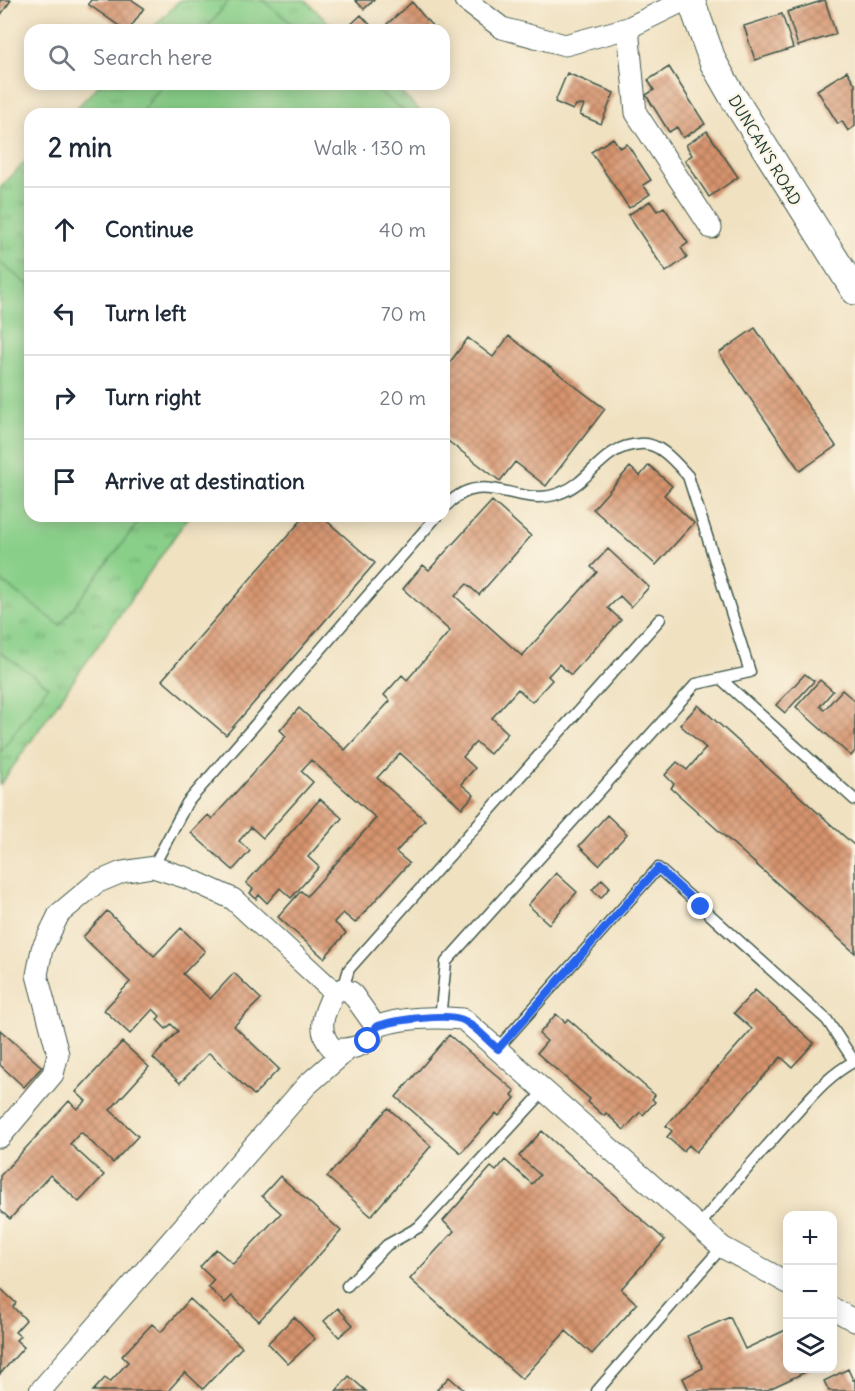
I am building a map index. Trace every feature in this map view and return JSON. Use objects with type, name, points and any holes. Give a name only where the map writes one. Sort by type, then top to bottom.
[{"type":"street","points":[[465,0],[502,28],[565,45],[628,28],[685,0]]},
{"type":"street","name":"DUNCAN'S ROAD","points":[[691,0],[713,62],[855,291]]},
{"type":"street","points":[[628,28],[636,113],[711,228]]},
{"type":"street","points":[[0,1137],[53,1074],[58,1054],[37,975],[42,949],[59,914],[96,884],[122,872],[153,867],[187,878],[233,899],[338,990],[351,992],[376,1027],[375,1034],[368,1041],[347,1050],[307,1085],[40,1391]]},
{"type":"street","points":[[338,990],[323,1014],[322,1026],[326,1042],[333,1049],[347,1050]]},
{"type":"street","points":[[376,1027],[388,1022],[440,1018],[464,1019],[723,1247],[783,1280]]},
{"type":"street","points":[[837,1311],[855,1321]]},
{"type":"lane","points":[[440,1018],[446,962],[696,684],[750,672],[688,477],[665,452],[644,443],[619,446],[586,476],[561,493],[533,497],[480,486],[450,501]]},
{"type":"lane","points":[[153,867],[187,803],[432,522]]},
{"type":"lane","points":[[338,990],[349,969],[660,619]]},
{"type":"lane","points":[[721,679],[855,800]]},
{"type":"lane","points":[[498,1049],[658,868],[827,1020],[855,1061],[837,1070],[735,1180],[699,1226]]},
{"type":"lane","points":[[347,1286],[387,1245],[419,1227],[544,1091]]},
{"type":"lane","points":[[599,1390],[723,1247]]},
{"type":"green space","points":[[180,0],[305,0],[330,24],[157,24]]},
{"type":"green space","points":[[229,0],[262,0],[292,24],[211,24]]},
{"type":"green space","points":[[94,90],[398,90],[417,108],[77,108]]},
{"type":"green space","points":[[158,90],[377,90],[400,108],[145,108]]},
{"type":"green space","points":[[24,163],[24,522],[185,522],[0,785],[0,188]]},
{"type":"green space","points":[[0,263],[24,281],[24,522],[138,522],[60,625],[0,580]]},
{"type":"green space","points":[[0,652],[48,686],[0,753]]},
{"type":"building","points":[[0,0],[11,0],[0,16]]},
{"type":"building","points":[[91,0],[132,0],[144,8],[133,24],[116,24],[88,4]]},
{"type":"building","points":[[355,0],[374,0],[364,9]]},
{"type":"building","points":[[825,0],[836,34],[798,46],[787,12]]},
{"type":"building","points":[[412,2],[430,24],[387,24]]},
{"type":"building","points":[[782,14],[793,48],[755,60],[744,26]]},
{"type":"building","points":[[361,15],[369,24],[351,24]]},
{"type":"building","points":[[669,67],[705,124],[683,138],[677,127],[669,132],[646,95],[654,90],[648,80]]},
{"type":"building","points":[[847,71],[855,84],[855,126],[848,131],[842,121],[838,124],[817,90]]},
{"type":"building","points":[[567,73],[614,93],[601,124],[580,115],[584,105],[576,105],[573,110],[555,102]]},
{"type":"building","points":[[707,131],[738,177],[709,197],[685,160],[692,155],[686,145]]},
{"type":"building","points":[[613,138],[620,148],[627,144],[651,180],[643,185],[650,194],[629,208],[591,152]]},
{"type":"building","points":[[650,201],[657,211],[664,207],[688,243],[681,248],[687,257],[666,272],[628,215]]},
{"type":"building","points":[[755,328],[836,446],[800,471],[719,353]]},
{"type":"building","points":[[509,336],[605,409],[546,486],[515,462],[500,481],[450,443],[450,362],[468,338],[493,357]]},
{"type":"building","points":[[649,465],[672,486],[664,495],[694,523],[656,565],[593,509],[630,467],[640,476]]},
{"type":"building","points":[[492,501],[531,536],[479,595],[467,584],[455,596],[522,656],[597,572],[591,567],[608,549],[649,587],[631,607],[620,596],[608,608],[621,620],[571,675],[559,664],[548,676],[552,680],[532,702],[518,689],[492,718],[508,733],[490,754],[476,742],[463,757],[475,768],[461,784],[474,795],[462,808],[400,753],[377,778],[425,820],[396,852],[409,863],[355,923],[343,913],[334,922],[346,933],[324,958],[278,917],[301,891],[307,896],[376,818],[311,760],[301,771],[313,782],[263,838],[251,827],[239,841],[250,851],[233,870],[191,833],[208,815],[212,819],[286,736],[280,730],[299,708],[345,750],[390,701],[384,695],[402,675],[407,680],[450,631],[403,589],[423,565],[429,570]]},
{"type":"building","points":[[300,522],[328,522],[375,563],[226,735],[162,680]]},
{"type":"building","points":[[805,674],[814,681],[785,713],[776,705]]},
{"type":"building","points":[[820,680],[833,691],[820,706],[824,710],[842,690],[855,701],[855,751],[851,756],[796,707]]},
{"type":"building","points":[[698,705],[855,846],[855,953],[671,788],[674,784],[665,775],[677,762],[687,770],[706,748],[680,725]]},
{"type":"building","points":[[320,799],[342,818],[308,857],[319,867],[291,898],[280,888],[267,903],[259,895],[256,899],[250,893],[253,889],[246,883]]},
{"type":"building","points":[[607,815],[627,834],[599,865],[579,846]]},
{"type":"building","points":[[556,873],[577,892],[549,924],[528,905]]},
{"type":"building","points":[[602,879],[610,887],[601,898],[592,890]]},
{"type":"building","points":[[107,911],[154,956],[181,928],[205,951],[183,974],[210,999],[234,973],[261,999],[234,1026],[279,1069],[254,1095],[209,1053],[180,1083],[153,1058],[178,1031],[171,1024],[166,1029],[157,1020],[160,1016],[153,1009],[130,1034],[104,1010],[130,982],[83,937]]},
{"type":"building","points":[[755,990],[814,1043],[792,1067],[781,1057],[696,1152],[689,1145],[683,1151],[667,1137],[672,1131],[666,1126],[752,1029],[734,1013]]},
{"type":"building","points":[[556,1014],[565,1022],[568,1019],[655,1095],[652,1099],[655,1102],[643,1115],[640,1112],[624,1130],[606,1113],[604,1116],[588,1102],[590,1099],[537,1053],[547,1041],[539,1034]]},
{"type":"building","points":[[0,1030],[42,1067],[24,1087],[0,1065]]},
{"type":"building","points":[[449,1035],[515,1091],[512,1095],[515,1098],[499,1116],[496,1113],[461,1153],[396,1097]]},
{"type":"building","points":[[122,1042],[149,1067],[110,1110],[138,1136],[113,1163],[81,1132],[70,1144],[104,1175],[79,1202],[50,1175],[10,1219],[0,1210],[0,1176],[69,1101],[77,1109],[86,1101],[76,1092]]},
{"type":"building","points":[[388,1108],[431,1146],[371,1216],[327,1177]]},
{"type":"building","points":[[542,1131],[665,1240],[621,1289],[637,1304],[592,1354],[566,1331],[522,1379],[410,1279],[454,1231],[443,1221],[491,1167],[496,1171],[505,1160],[532,1184],[540,1175],[519,1156]]},
{"type":"building","points":[[280,1176],[341,1231],[259,1321],[232,1296],[225,1303],[208,1287],[214,1280],[200,1267],[216,1249],[233,1264],[281,1213],[262,1196]]},
{"type":"building","points":[[0,1288],[16,1303],[13,1307],[26,1320],[15,1332],[20,1336],[16,1340],[24,1347],[0,1374]]},
{"type":"building","points":[[190,1299],[242,1347],[203,1389],[185,1372],[168,1391],[93,1391],[105,1378],[110,1382],[128,1362],[122,1356],[152,1324],[161,1332]]},
{"type":"building","points":[[338,1308],[353,1325],[339,1337],[324,1321]]},
{"type":"building","points":[[294,1317],[315,1339],[288,1364],[268,1343]]},
{"type":"building","points":[[730,1317],[745,1349],[783,1331],[783,1373],[803,1373],[765,1391],[689,1391],[683,1378],[703,1368],[687,1336]]},
{"type":"building","points":[[848,1369],[853,1380],[855,1379],[855,1391],[829,1391],[824,1381]]},
{"type":"building","points":[[349,1376],[366,1391],[336,1391]]},
{"type":"building","points":[[449,1377],[465,1391],[436,1391]]},
{"type":"route","points":[[368,1041],[375,1034],[376,1027],[388,1022],[440,1018],[464,1019],[498,1049],[658,868],[701,907]]}]
